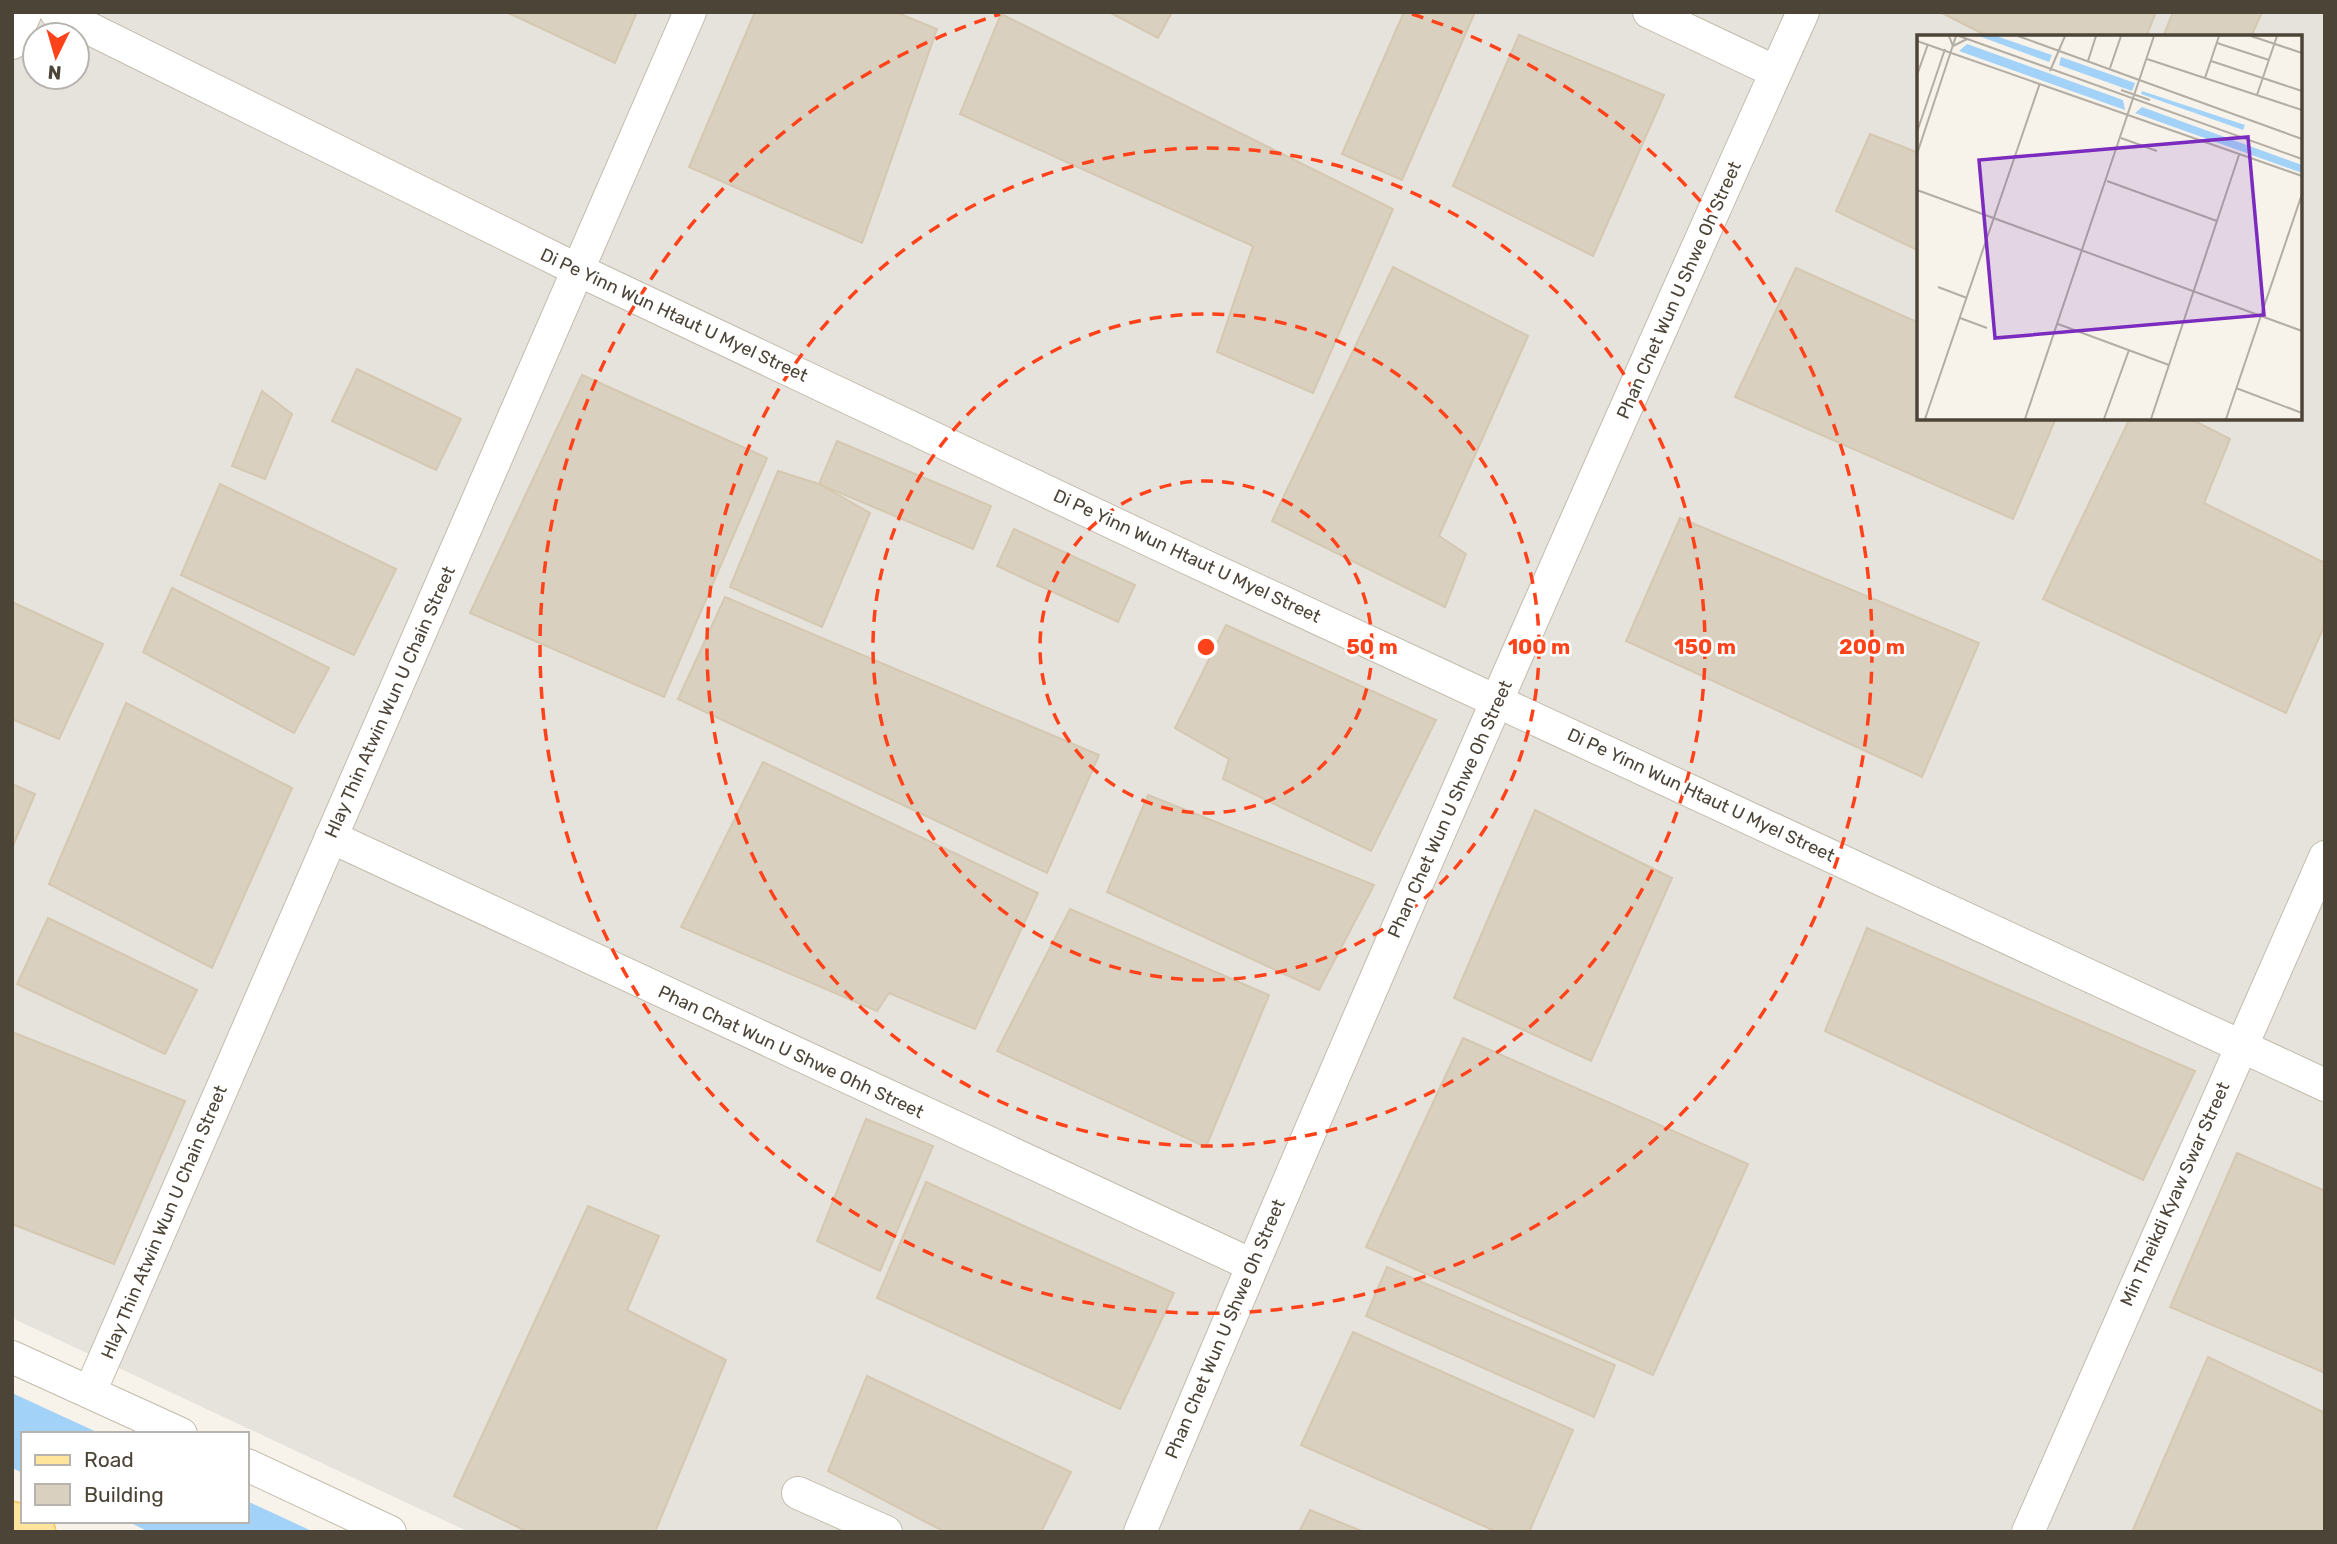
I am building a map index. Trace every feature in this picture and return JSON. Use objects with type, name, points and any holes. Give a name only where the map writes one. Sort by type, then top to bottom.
[{"type":"main road","points":[[12,1521],[36,1532]]},
{"type":"street","points":[[12,43],[26,12]]},
{"type":"street","name":"Di Pe Yinn Wun Htaut U Myel Street","points":[[56,12],[578,270],[1181,555],[2325,1085]]},
{"type":"street","name":"Hlay Thin Atwin Wun U Chain Street","points":[[90,1392],[690,12]]},
{"type":"street","points":[[1649,12],[1776,72]]},
{"type":"street","name":"Phan Chet Wun U Shwe Oh Street","points":[[1140,1532],[1252,1265],[1497,700],[1803,12]]},
{"type":"street","name":"Phan Chat Wun U Shwe Ohh Street","points":[[331,837],[1252,1265]]},
{"type":"street","name":"Min Theikdi Kyaw Swar Street","points":[[2028,1532],[2239,1046],[2325,856]]},
{"type":"street","points":[[12,1357],[177,1432]]},
{"type":"street","points":[[248,1465],[390,1532]]},
{"type":"street","points":[[798,1493],[886,1532]]},
{"type":"shaded area","points":[[12,12],[2325,12],[2325,1532],[469,1532],[12,1318]]},
{"type":"water","points":[[12,1393],[97,1432],[21,1432],[21,1472],[12,1468]]},
{"type":"water","points":[[248,1501],[314,1532],[149,1532],[131,1523],[248,1523]]},
{"type":"building","points":[[506,12],[637,12],[615,63]]},
{"type":"building","points":[[755,12],[895,12],[937,29],[862,243],[689,167]]},
{"type":"building","points":[[1109,12],[1172,12],[1158,38]]},
{"type":"building","points":[[1404,12],[1475,12],[1402,180],[1342,154]]},
{"type":"building","points":[[1940,12],[2156,12],[2147,35],[1985,35]]},
{"type":"building","points":[[2173,12],[2262,12],[2252,35],[2164,35]]},
{"type":"building","points":[[1001,14],[1393,209],[1313,393],[1217,352],[1253,246],[960,114]]},
{"type":"building","points":[[1519,35],[1664,95],[1593,256],[1453,186]]},
{"type":"building","points":[[1870,134],[1917,152],[1917,250],[1836,211]]},
{"type":"building","points":[[1393,267],[1528,336],[1439,536],[1466,554],[1445,607],[1272,521]]},
{"type":"building","points":[[1796,268],[1917,322],[1917,420],[2055,420],[2013,519],[1735,397]]},
{"type":"building","points":[[357,369],[461,419],[436,470],[332,421]]},
{"type":"building","points":[[582,375],[767,458],[664,697],[470,613]]},
{"type":"building","points":[[262,391],[292,414],[265,479],[232,466]]},
{"type":"building","points":[[2129,420],[2193,420],[2230,439],[2204,503],[2325,563],[2325,624],[2286,713],[2043,599]]},
{"type":"building","points":[[837,441],[991,506],[973,549],[819,484]]},
{"type":"building","points":[[778,471],[819,484],[870,513],[822,627],[730,587]]},
{"type":"building","points":[[220,484],[396,569],[354,655],[181,575]]},
{"type":"building","points":[[1680,518],[1979,643],[1922,777],[1626,641]]},
{"type":"building","points":[[1014,529],[1135,585],[1118,622],[997,566]]},
{"type":"building","points":[[172,588],[329,668],[294,733],[143,652]]},
{"type":"building","points":[[725,597],[1099,755],[1047,873],[678,699]]},
{"type":"building","points":[[12,602],[103,644],[59,739],[12,719]]},
{"type":"building","points":[[1226,625],[1436,720],[1371,851],[1223,779],[1229,759],[1175,728]]},
{"type":"building","points":[[126,703],[292,788],[212,968],[49,884]]},
{"type":"building","points":[[763,762],[1038,893],[975,1029],[889,993],[877,1011],[681,927]]},
{"type":"building","points":[[12,784],[35,794],[12,848]]},
{"type":"building","points":[[1148,795],[1374,885],[1319,990],[1107,892]]},
{"type":"building","points":[[1535,810],[1672,878],[1591,1061],[1454,998]]},
{"type":"building","points":[[1070,909],[1269,995],[1206,1147],[997,1051]]},
{"type":"building","points":[[48,918],[197,990],[165,1054],[17,984]]},
{"type":"building","points":[[1867,928],[2195,1071],[2143,1180],[1825,1031]]},
{"type":"building","points":[[12,1032],[185,1101],[114,1264],[12,1224]]},
{"type":"building","points":[[1463,1038],[1748,1164],[1653,1375],[1366,1247]]},
{"type":"building","points":[[866,1119],[933,1146],[880,1271],[817,1241]]},
{"type":"building","points":[[2237,1153],[2325,1191],[2325,1373],[2170,1307]]},
{"type":"building","points":[[926,1182],[1174,1293],[1120,1409],[877,1298]]},
{"type":"building","points":[[588,1206],[659,1236],[627,1310],[726,1360],[655,1532],[528,1532],[454,1496]]},
{"type":"building","points":[[1387,1267],[1615,1365],[1594,1417],[1366,1316]]},
{"type":"building","points":[[1353,1332],[1573,1430],[1529,1532],[1497,1532],[1301,1445]]},
{"type":"building","points":[[2208,1357],[2325,1413],[2325,1532],[2132,1532]]},
{"type":"building","points":[[867,1376],[1071,1472],[1041,1532],[945,1532],[828,1471]]},
{"type":"building","points":[[1310,1510],[1364,1532],[1299,1532]]}]
